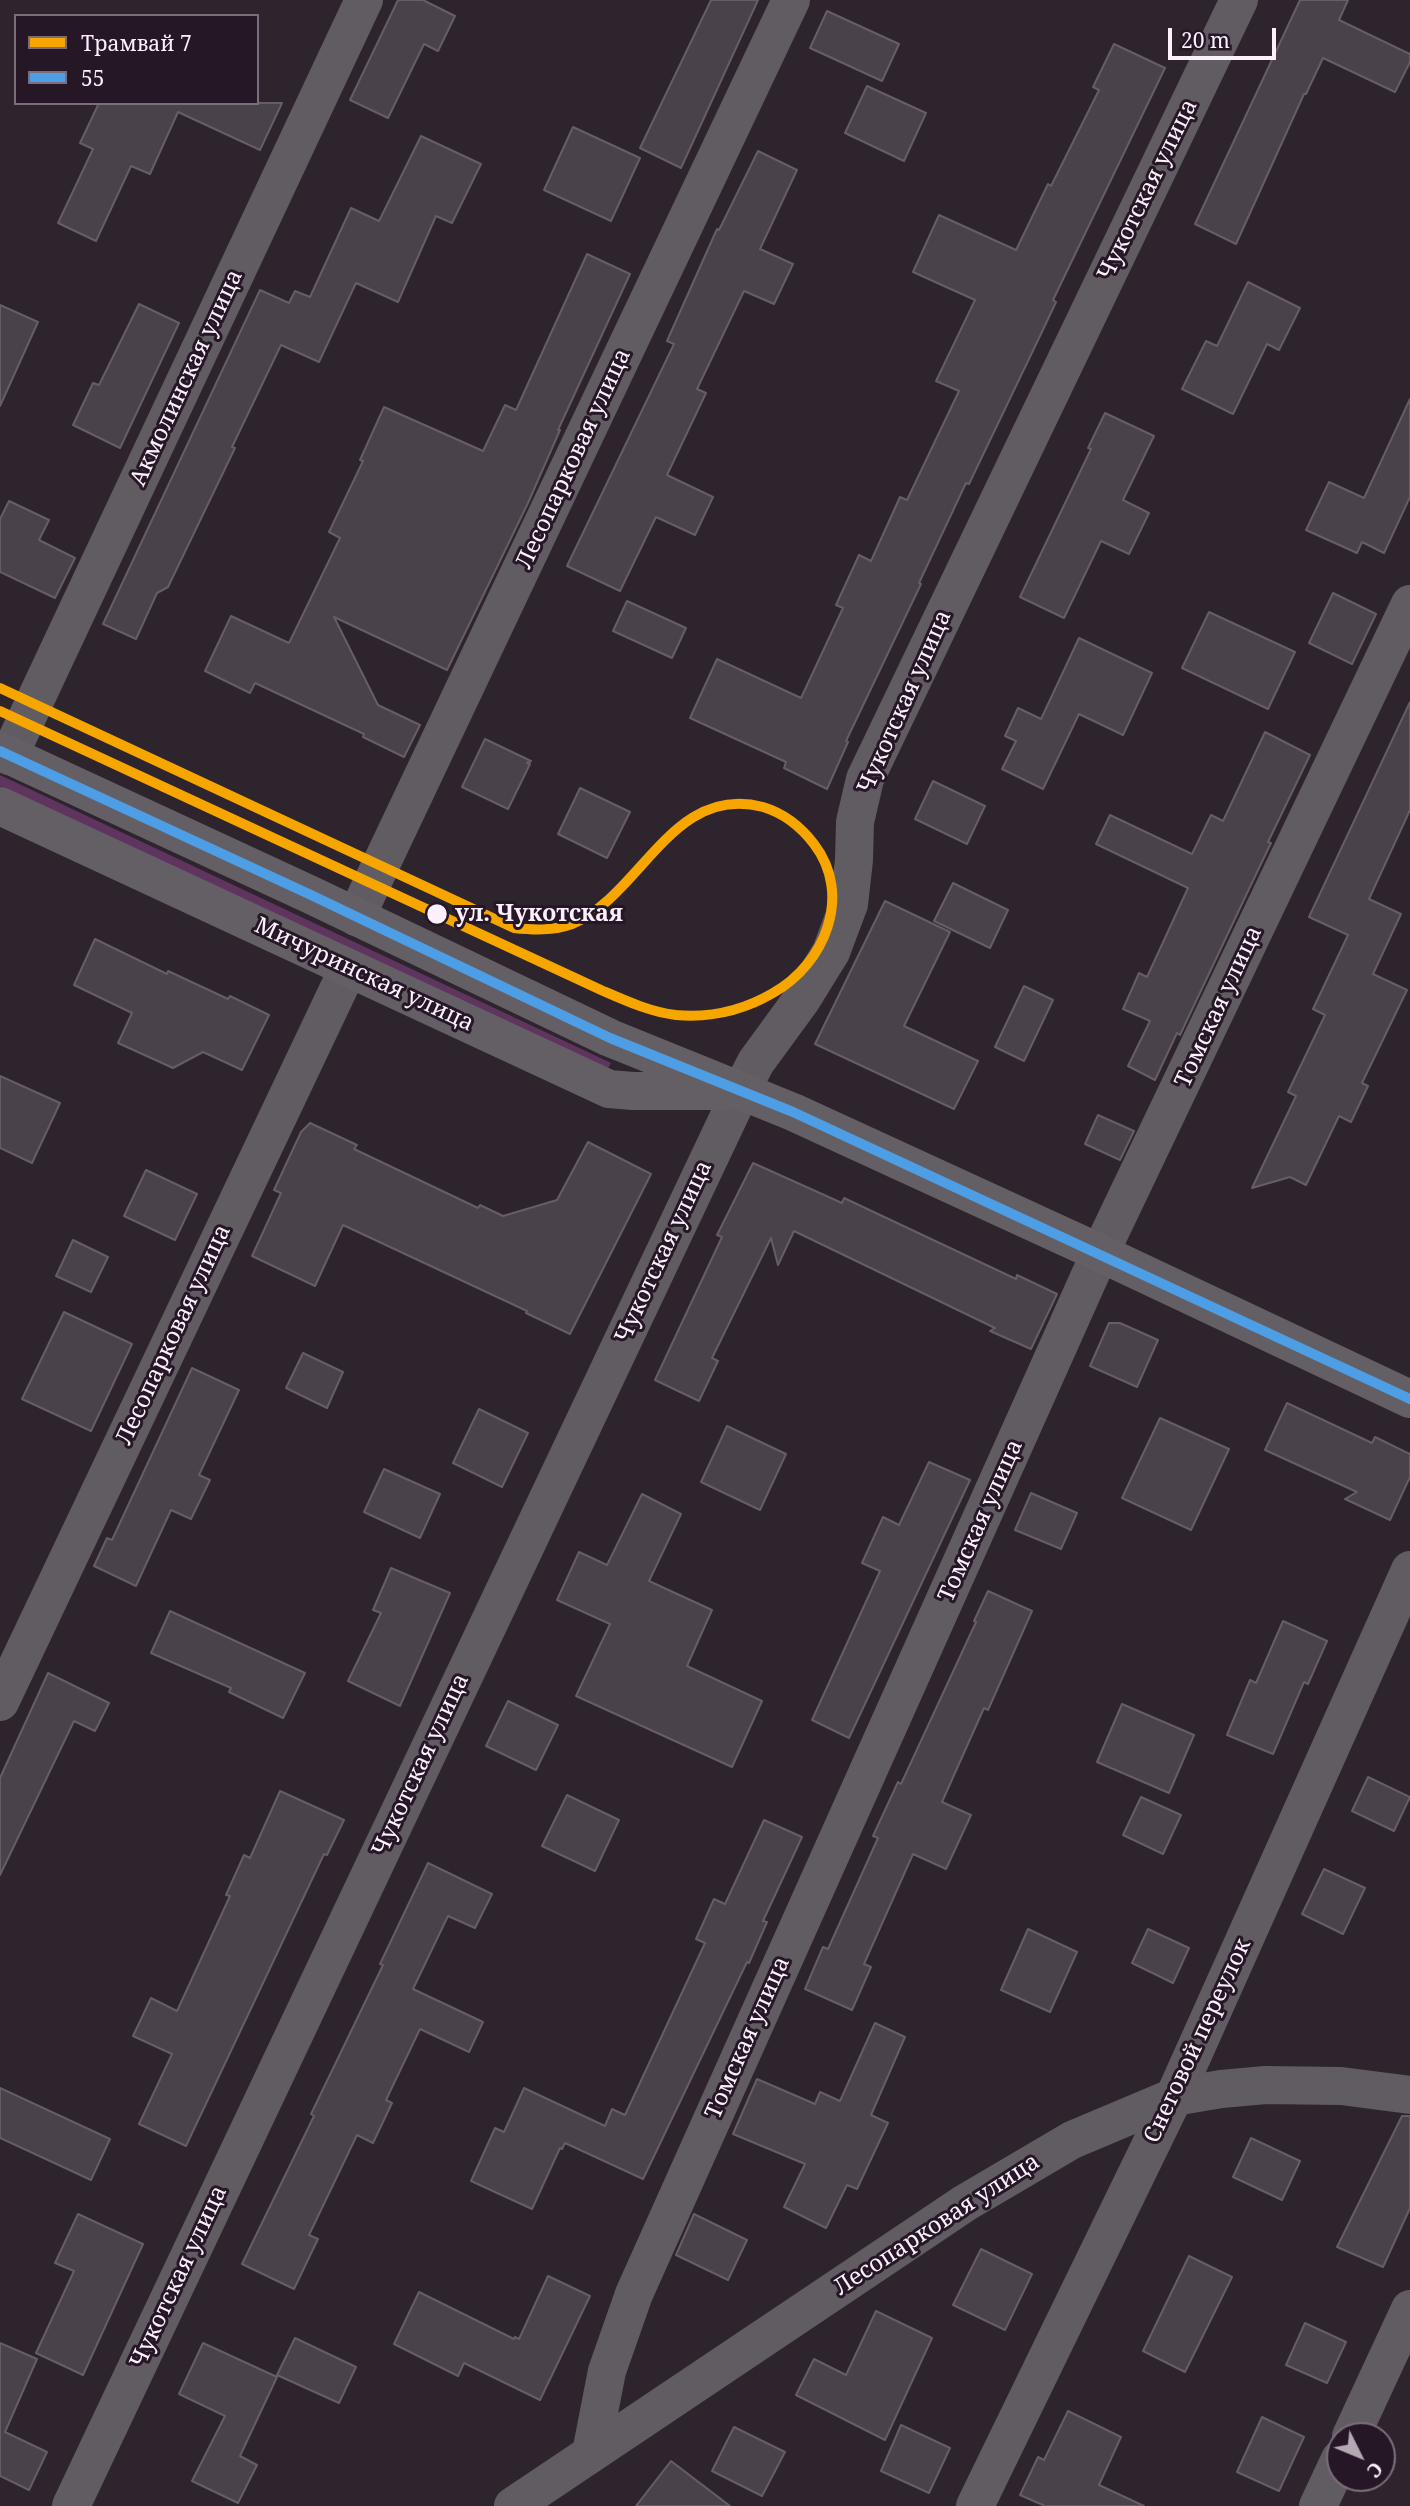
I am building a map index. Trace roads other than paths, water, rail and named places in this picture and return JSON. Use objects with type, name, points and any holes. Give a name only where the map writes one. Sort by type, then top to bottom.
[{"type":"main road","name":"Мичуринская улица","points":[[5,753],[610,1038],[793,1112],[1410,1399]]},
{"type":"main road","name":"Мичуринская улица","points":[[0,806],[610,1088],[632,1091],[741,1091]]},
{"type":"street","name":"Акмолинская улица","points":[[5,753],[364,0]]},
{"type":"street","name":"Лесопарковая улица","points":[[356,917],[791,0]]},
{"type":"street","name":"Чукотская улица","points":[[71,2506],[741,1091],[756,1062],[802,999],[831,952],[849,904],[855,822],[865,779],[1239,0]]},
{"type":"street","name":"Томская улица","points":[[591,2453],[607,2371],[634,2294],[1100,1253],[1410,604]]},
{"type":"street","name":"Лесопарковая улица","points":[[0,1702],[348,969]]},
{"type":"street","name":"Снеговой переулок","points":[[975,2506],[1174,2096],[1410,1570]]},
{"type":"street","name":"Лесопарковая улица","points":[[513,2506],[965,2203],[1072,2140],[1174,2096],[1266,2085],[1340,2086],[1410,2095]]},
{"type":"street","points":[[1358,2422],[1410,2309]]},
{"type":"street","points":[[1318,2506],[1326,2489]]},
{"type":"tram line","name":"7","points":[[0,688],[514,928],[558,928],[572,924],[596,910],[618,891],[659,846],[681,826],[704,811],[731,804],[763,807],[797,826],[814,844],[826,864],[832,906],[828,927],[807,965],[791,980],[762,999],[714,1014],[689,1016],[657,1011],[601,990],[0,711]]},
{"type":"place","name":"ул. Чукотская","points":[[437,914]]}]
